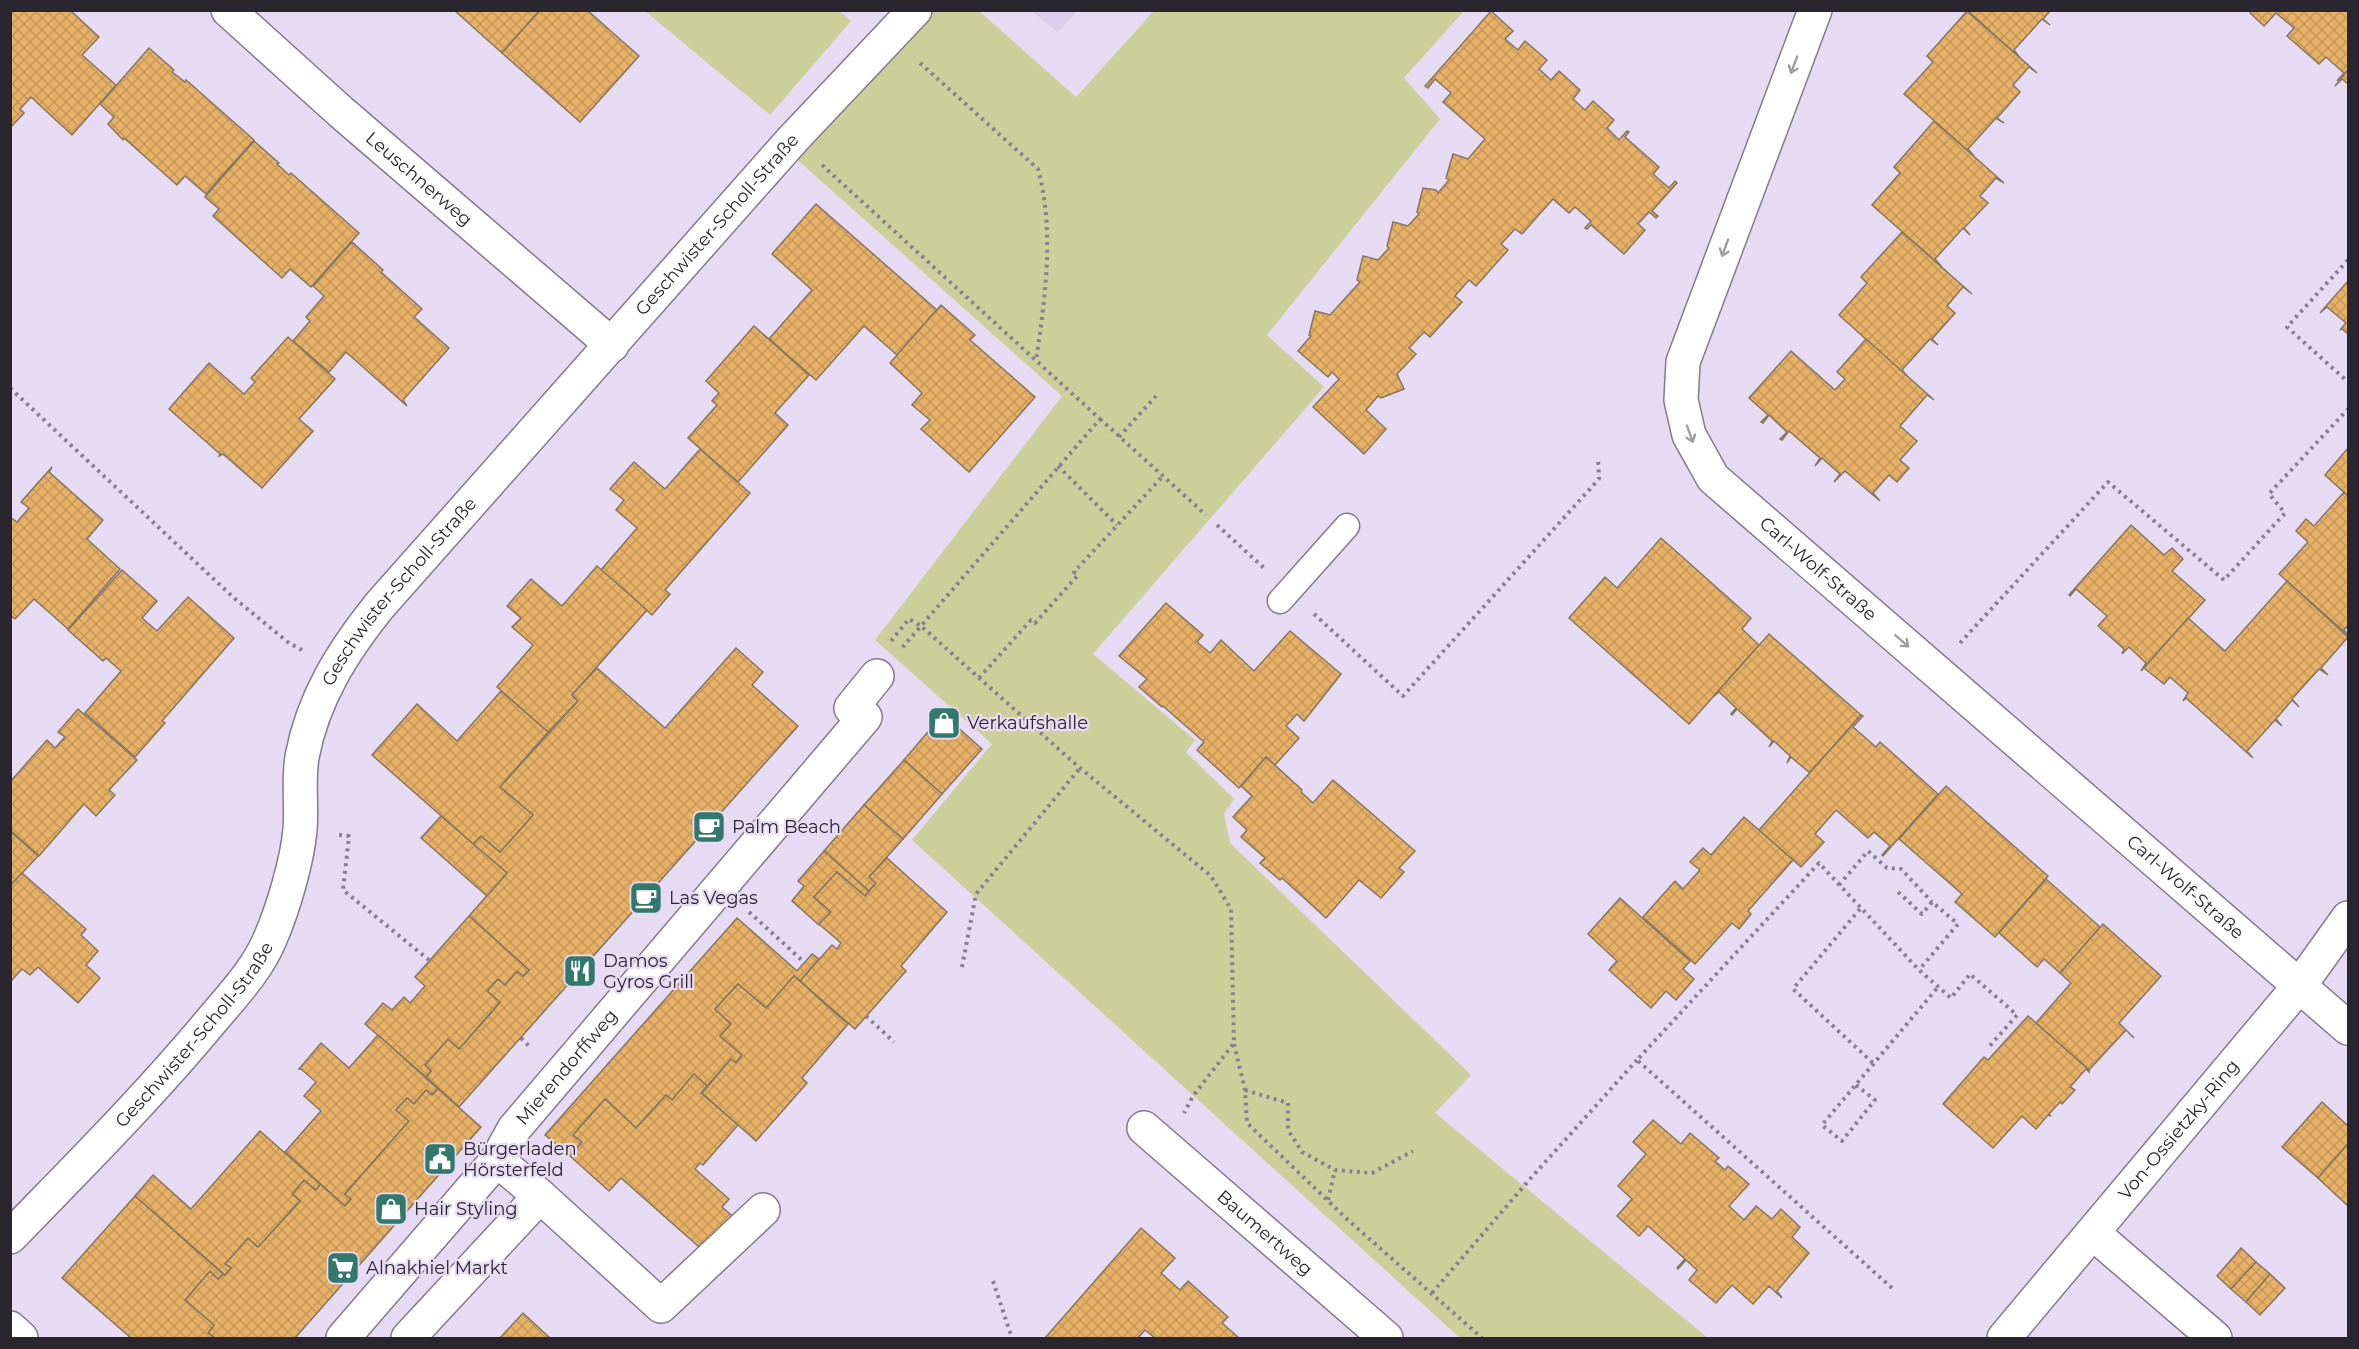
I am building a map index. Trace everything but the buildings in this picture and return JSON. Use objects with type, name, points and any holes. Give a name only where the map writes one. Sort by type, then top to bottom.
[{"type":"street","name":"Leuschnerweg","points":[[228,10],[341,112],[612,345]]},
{"type":"street","name":"Geschwister-Scholl-Straße","points":[[10,1237],[113,1131],[191,1046],[253,970],[269,943],[283,908],[300,831],[302,759],[309,729],[334,668],[353,639],[380,605],[793,139],[915,10]]},
{"type":"street","name":"Carl-Wolf-Straße","points":[[1815,10],[1683,362],[1681,400],[1689,435],[1713,478],[2349,1028]]},
{"type":"street","name":"Mierendorffweg","points":[[343,1338],[497,1160],[514,1129],[865,717],[852,708],[877,670]]},
{"type":"street","name":"Von-Ossietzky-Ring","points":[[2004,1338],[2094,1234],[2300,985],[2349,918]]},
{"type":"street","name":"Baumertweg","points":[[1155,1137],[1386,1338]]},
{"type":"street","points":[[497,1160],[661,1305],[763,1210]]},
{"type":"street","points":[[408,1338],[540,1196]]},
{"type":"street","points":[[2094,1234],[2215,1338]]},
{"type":"street","points":[[10,1328],[21,1338]]},
{"type":"lane","points":[[1285,596],[1347,526]]},
{"type":"path","points":[[890,37],[1038,169],[1045,194],[1047,233],[1042,316],[1035,362]]},
{"type":"path","points":[[793,139],[1035,362],[1206,515]]},
{"type":"path","points":[[2349,260],[2287,327],[2349,382]]},
{"type":"path","points":[[10,388],[234,598],[289,643],[334,668]]},
{"type":"path","points":[[1119,437],[1156,396]]},
{"type":"path","points":[[1935,670],[2108,482],[2224,580],[2285,513],[2269,494],[2349,409]]},
{"type":"path","points":[[877,670],[921,626],[1100,418]]},
{"type":"path","points":[[1216,525],[1285,596],[1403,696],[1599,479],[1598,458]]},
{"type":"path","points":[[1058,466],[1117,526]]},
{"type":"path","points":[[979,678],[1031,620],[1035,623],[1078,576],[1074,572],[1163,476]]},
{"type":"path","points":[[909,619],[921,626],[1080,768],[1211,876],[1231,909],[1234,1044],[1245,1090],[1247,1124],[1431,1294],[1482,1338]]},
{"type":"path","points":[[962,967],[976,894],[1080,768]]},
{"type":"path","points":[[300,831],[349,836],[343,890],[429,960]]},
{"type":"path","points":[[1839,885],[1868,851],[1887,868],[1901,869],[1932,902],[1958,924],[1920,970]]},
{"type":"path","points":[[1431,1294],[1637,1060],[1819,863],[1860,909],[1951,998],[1970,974],[2017,1015],[1987,1049]]},
{"type":"path","points":[[722,887],[805,963]]},
{"type":"path","points":[[1898,892],[1922,914],[1932,902]]},
{"type":"path","points":[[1860,909],[1792,989],[1873,1063]]},
{"type":"path","points":[[1856,1085],[1875,1100],[1842,1141],[1822,1125],[1938,987]]},
{"type":"path","points":[[866,1016],[894,1042]]},
{"type":"path","points":[[1155,1137],[1193,1096],[1234,1044]]},
{"type":"path","points":[[1637,1060],[1892,1288]]},
{"type":"path","points":[[1245,1090],[1288,1103],[1288,1130],[1302,1152],[1335,1170],[1372,1173],[1413,1151]]},
{"type":"path","points":[[1328,1200],[1335,1170]]},
{"type":"path","points":[[993,1281],[1012,1338]]},
{"type":"shaded area","points":[[1031,11],[1077,11],[1058,32]]},
{"type":"green space","points":[[645,11],[840,11],[851,21],[770,115]]},
{"type":"green space","points":[[929,11],[979,11],[1076,97],[1154,11],[1464,11],[1404,78],[1440,119],[1267,335],[1324,387],[1093,654],[1195,740],[1186,752],[1234,799],[1224,814],[1230,843],[1471,1075],[1435,1113],[1708,1338],[1460,1338],[912,840],[992,744],[875,640],[1062,396],[792,155]]},
{"type":"place","name":"Verkaufshalle","points":[[944,723]]},
{"type":"place","name":"Palm Beach","points":[[709,827]]},
{"type":"place","name":"Las Vegas","points":[[646,898]]},
{"type":"place","name":"Damos Gyros Grill","points":[[580,971]]},
{"type":"place","name":"Bürgerladen Hörsterfeld","points":[[440,1159]]},
{"type":"place","name":"Hair Styling","points":[[391,1209]]},
{"type":"place","name":"Alnakhiel Markt","points":[[343,1268]]}]
